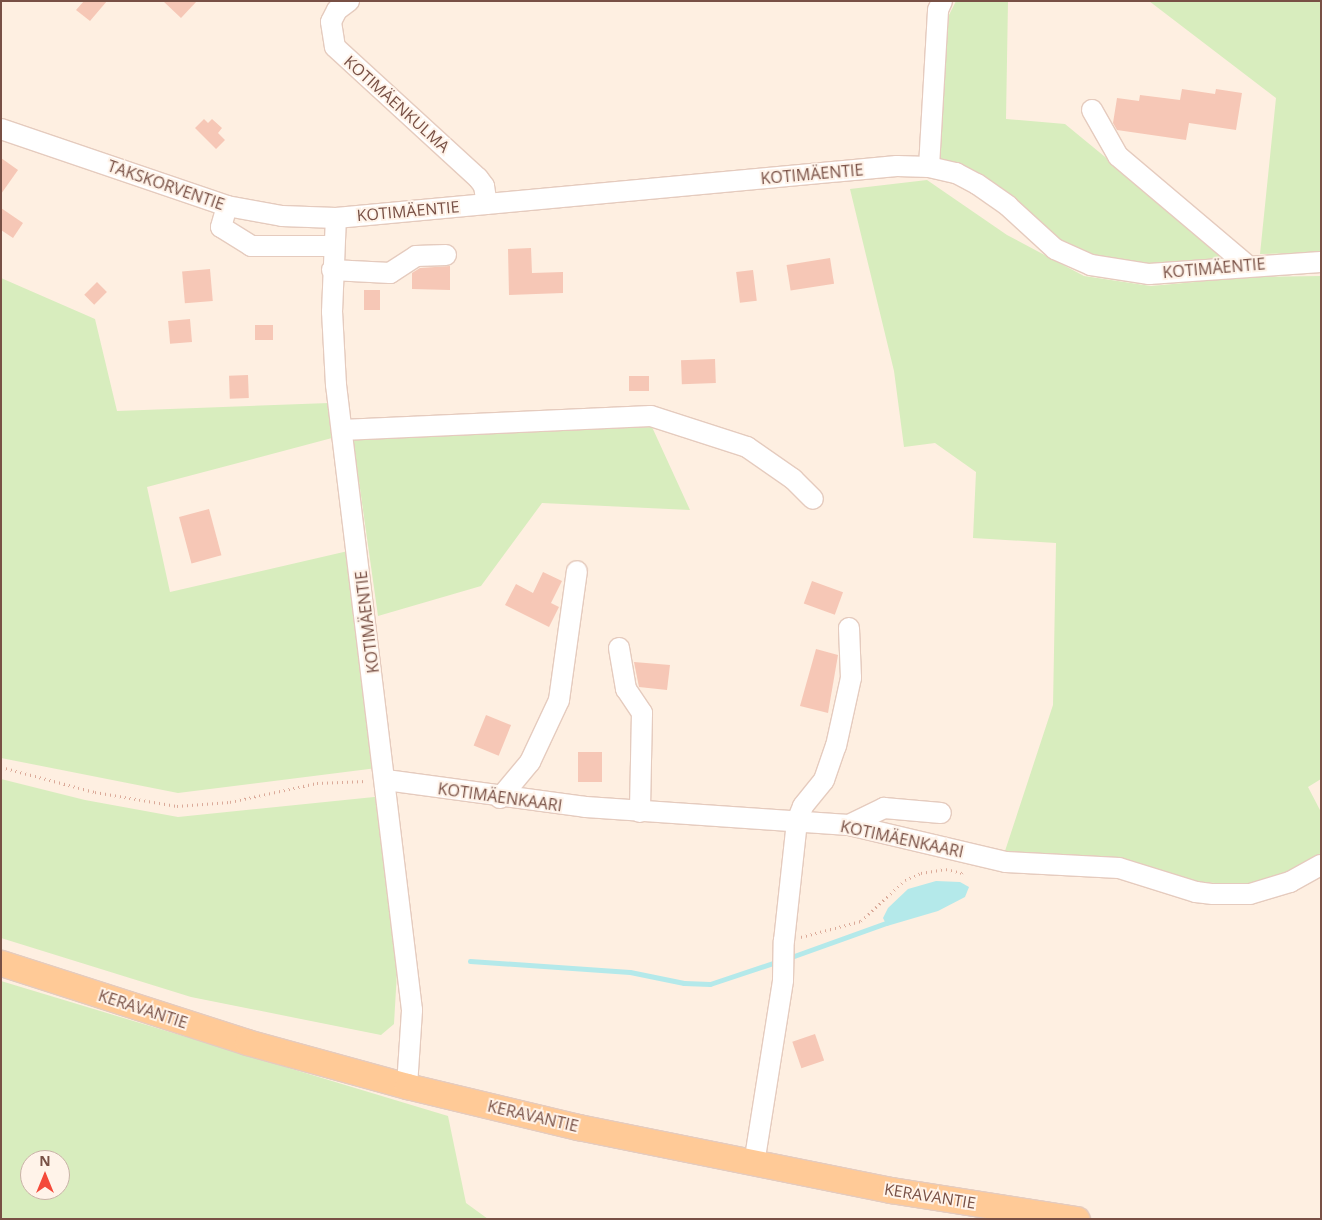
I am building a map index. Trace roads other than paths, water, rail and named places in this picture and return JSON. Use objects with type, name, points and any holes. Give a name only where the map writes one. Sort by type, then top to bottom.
[{"type":"main road","name":"KERAVANTIE","points":[[1,963],[247,1042],[407,1086],[578,1127],[754,1164],[891,1190],[1077,1219]]},
{"type":"street","name":"KOTIMÄENKULMA","points":[[349,1],[337,10],[331,22],[335,47],[478,178],[487,204]]},
{"type":"street","points":[[929,167],[938,10],[942,1]]},
{"type":"street","points":[[1092,110],[1118,156],[1247,265]]},
{"type":"street","name":"TAKSKORVENTIE","points":[[1,130],[227,206],[282,216],[336,218]]},
{"type":"street","name":"KOTIMÄENTIE","points":[[407,1086],[412,1010],[386,780],[336,376],[332,270],[336,218],[897,166],[929,167],[956,173],[977,184],[1008,206],[1055,249],[1091,265],[1149,274],[1247,265],[1321,262]]},
{"type":"street","points":[[227,206],[221,227],[251,246],[333,246]]},
{"type":"street","points":[[332,270],[390,273],[416,256],[446,255]]},
{"type":"street","points":[[342,430],[651,416],[747,447],[793,479],[813,499]]},
{"type":"street","points":[[500,798],[530,762],[559,700],[577,571]]},
{"type":"street","points":[[754,1164],[783,980],[784,941],[797,821],[803,806],[824,780],[836,746],[851,678],[850,628]]},
{"type":"street","points":[[619,648],[626,689],[642,713],[640,812]]},
{"type":"street","name":"KOTIMÄENKAARI","points":[[386,780],[500,798],[640,812],[850,825],[983,857],[1039,865],[1093,865],[1119,868],[1196,892],[1214,894],[1250,894],[1290,882],[1321,865]]},
{"type":"street","points":[[850,825],[884,808],[941,813]]},
{"type":"water","points":[[936,881],[960,882],[969,887],[965,897],[938,911],[887,926],[883,918],[888,908],[908,889]]},
{"type":"waterway","points":[[794,956],[886,923]]},
{"type":"waterway","points":[[470,961],[630,972],[684,983],[710,984],[776,962]]}]
